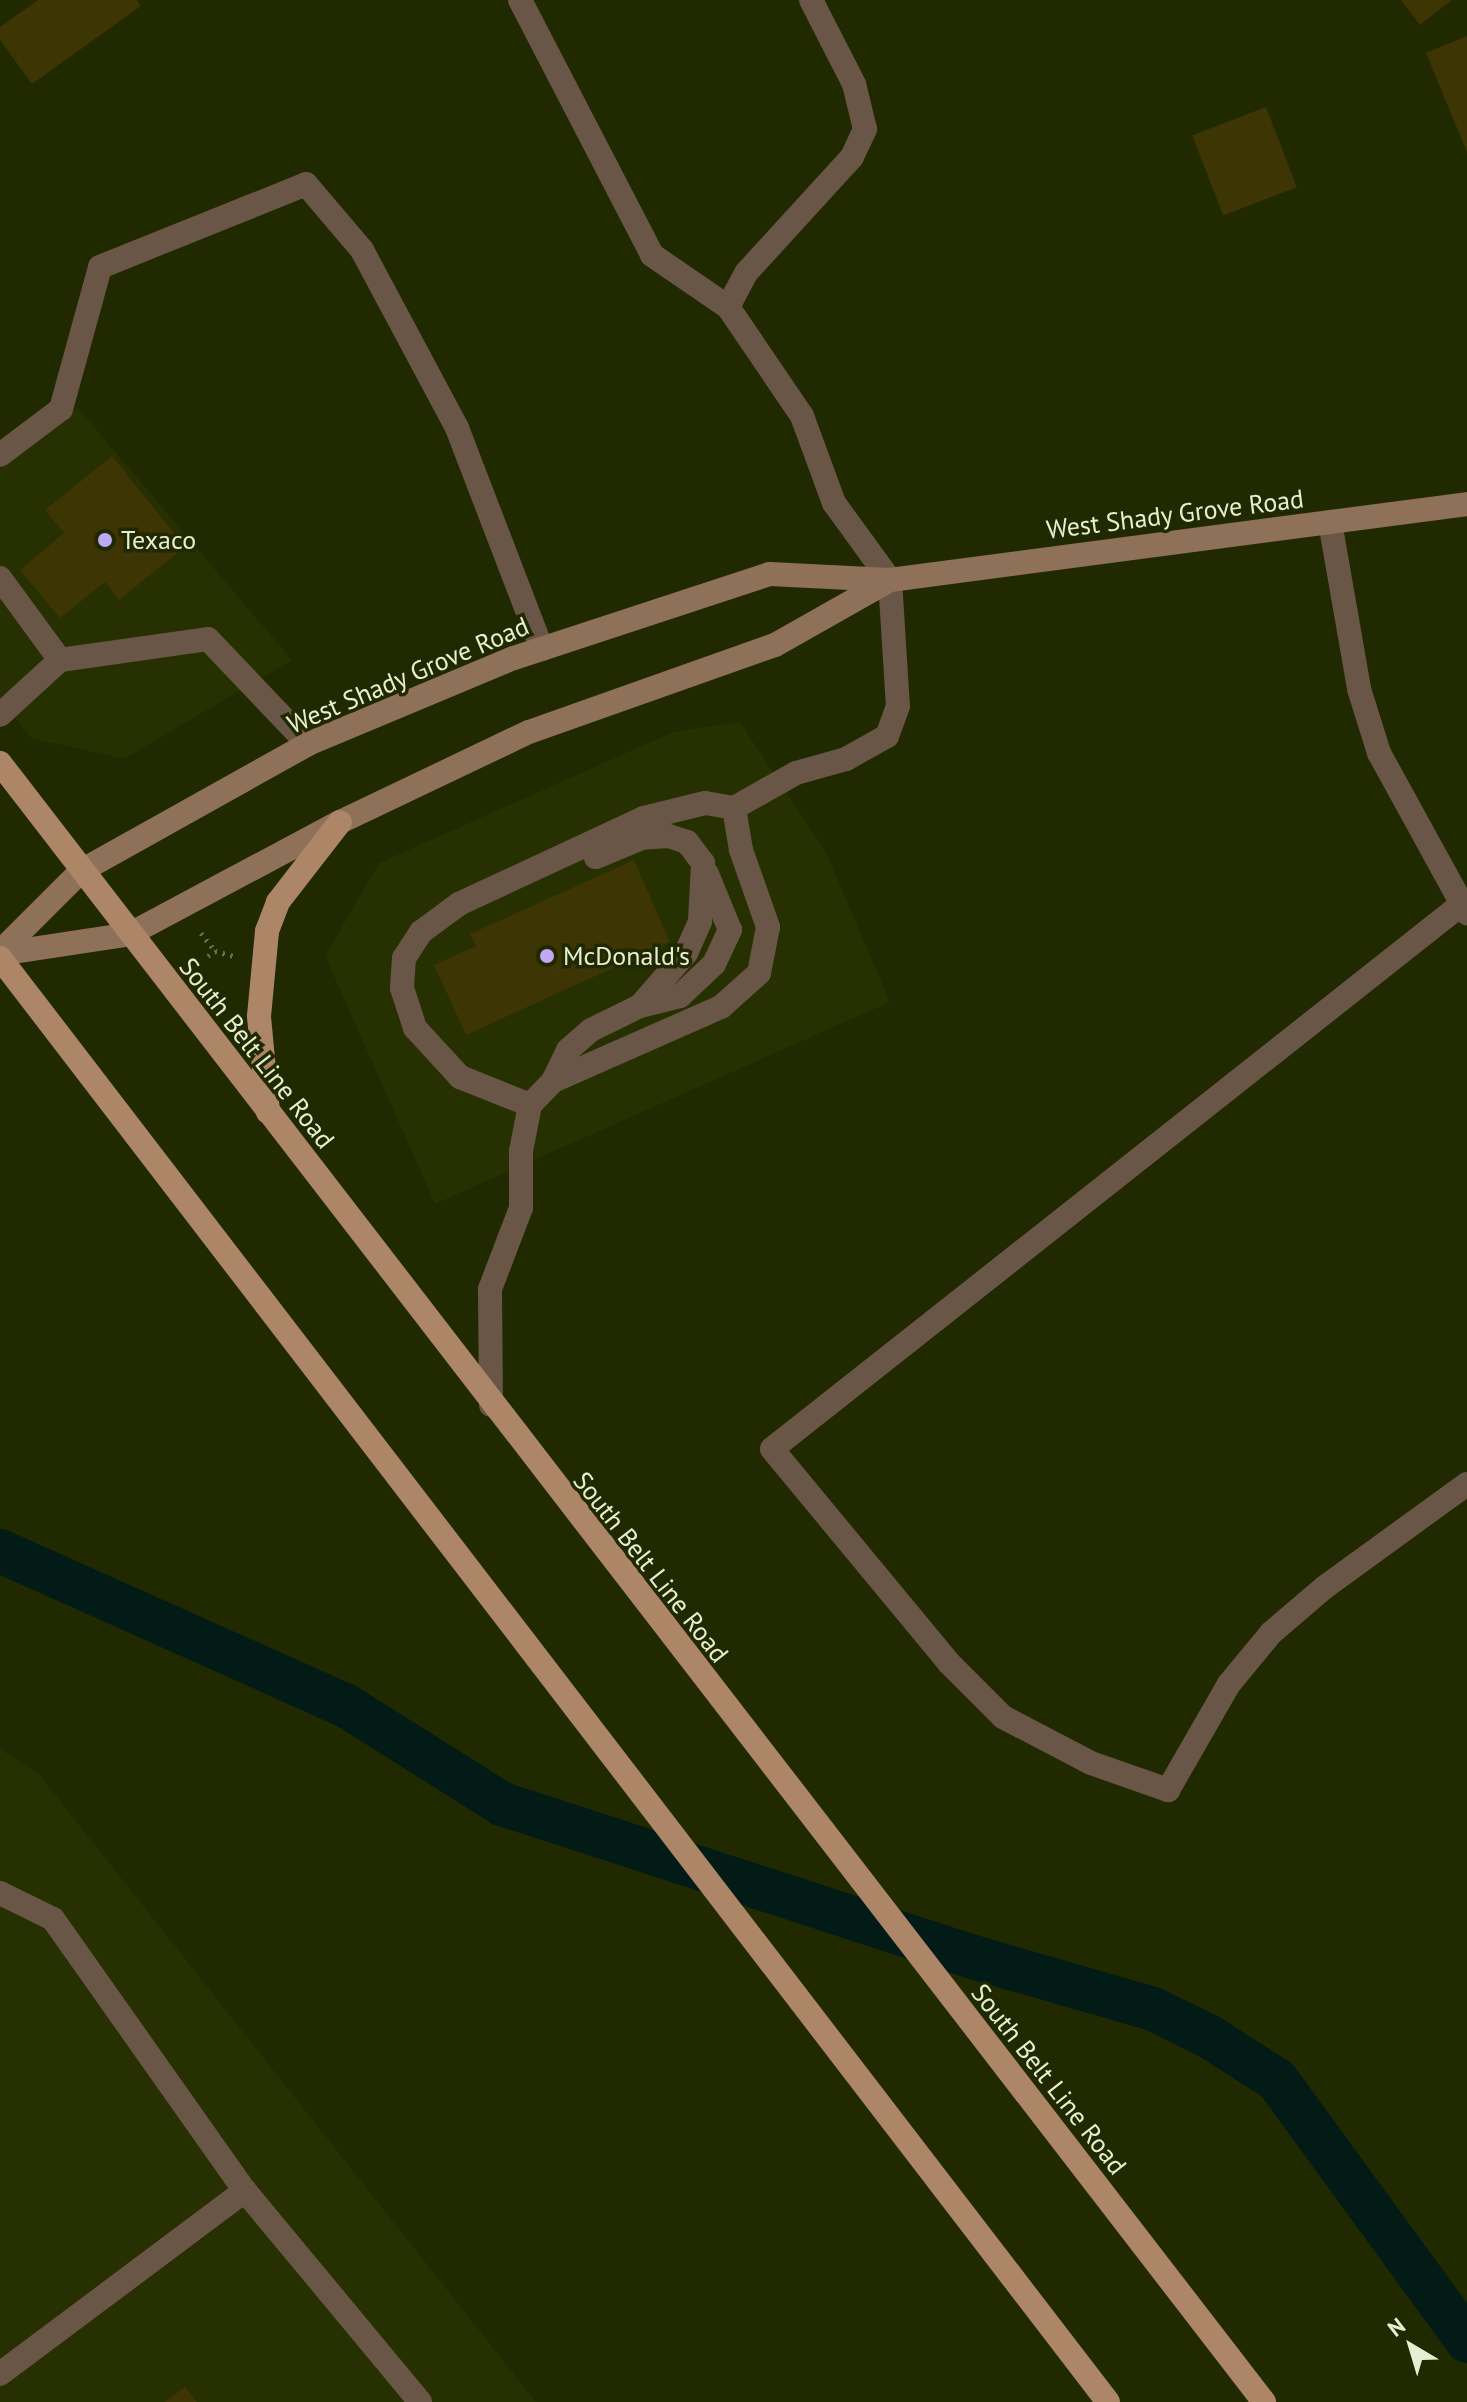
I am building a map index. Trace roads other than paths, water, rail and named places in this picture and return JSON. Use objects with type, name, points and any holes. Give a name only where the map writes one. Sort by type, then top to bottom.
[{"type":"main road","name":"West Shady Grove Road","points":[[0,955],[81,871],[308,744],[542,649],[770,574],[890,580],[1467,504]]},
{"type":"main road","name":"West Shady Grove Road","points":[[0,955],[130,934],[340,822],[529,732],[775,645],[890,580]]},
{"type":"main road","name":"South Belt Line Road","points":[[0,763],[668,1635],[1264,2402]]},
{"type":"main road","points":[[269,1114],[259,1016],[267,931],[278,902],[340,822]]},
{"type":"main road","points":[[0,955],[516,1633],[1108,2402]]},
{"type":"lane","points":[[520,0],[652,255],[728,307],[802,416],[834,503],[890,580],[898,706],[887,736],[846,759],[796,773],[734,808],[705,803],[644,818],[459,904],[421,932],[404,958],[402,988],[415,1028],[460,1077],[530,1105]]},
{"type":"lane","points":[[728,307],[746,273],[852,157],[865,129],[854,84],[811,0]]},
{"type":"lane","points":[[0,455],[61,409],[100,267],[306,184],[362,250],[457,428],[542,649]]},
{"type":"lane","points":[[1330,522],[1359,689],[1379,753],[1465,908],[772,1449],[949,1663],[1003,1717],[1091,1763],[1168,1790],[1229,1684],[1271,1633],[1325,1587],[1467,1484]]},
{"type":"lane","points":[[0,578],[60,660]]},
{"type":"lane","points":[[0,715],[60,660],[208,639],[308,744]]},
{"type":"lane","points":[[553,1081],[721,1007],[759,973],[768,927],[741,850],[734,808]]},
{"type":"lane","points":[[421,932],[486,909],[642,838],[669,836],[687,842],[703,863],[700,921],[686,953],[640,1006],[591,1030],[568,1050],[553,1081],[530,1105],[521,1151],[521,1208],[490,1289],[491,1405]]},
{"type":"lane","points":[[0,1893],[53,1919],[245,2191],[420,2402]]},
{"type":"lane","points":[[0,2374],[245,2191]]},
{"type":"waterway","points":[[0,1551],[345,1705],[502,1804],[973,1957],[1153,2009],[1210,2037],[1277,2080],[1467,2341]]},
{"type":"place","name":"Texaco","points":[[105,540]]},
{"type":"place","name":"McDonald's","points":[[547,956]]}]
